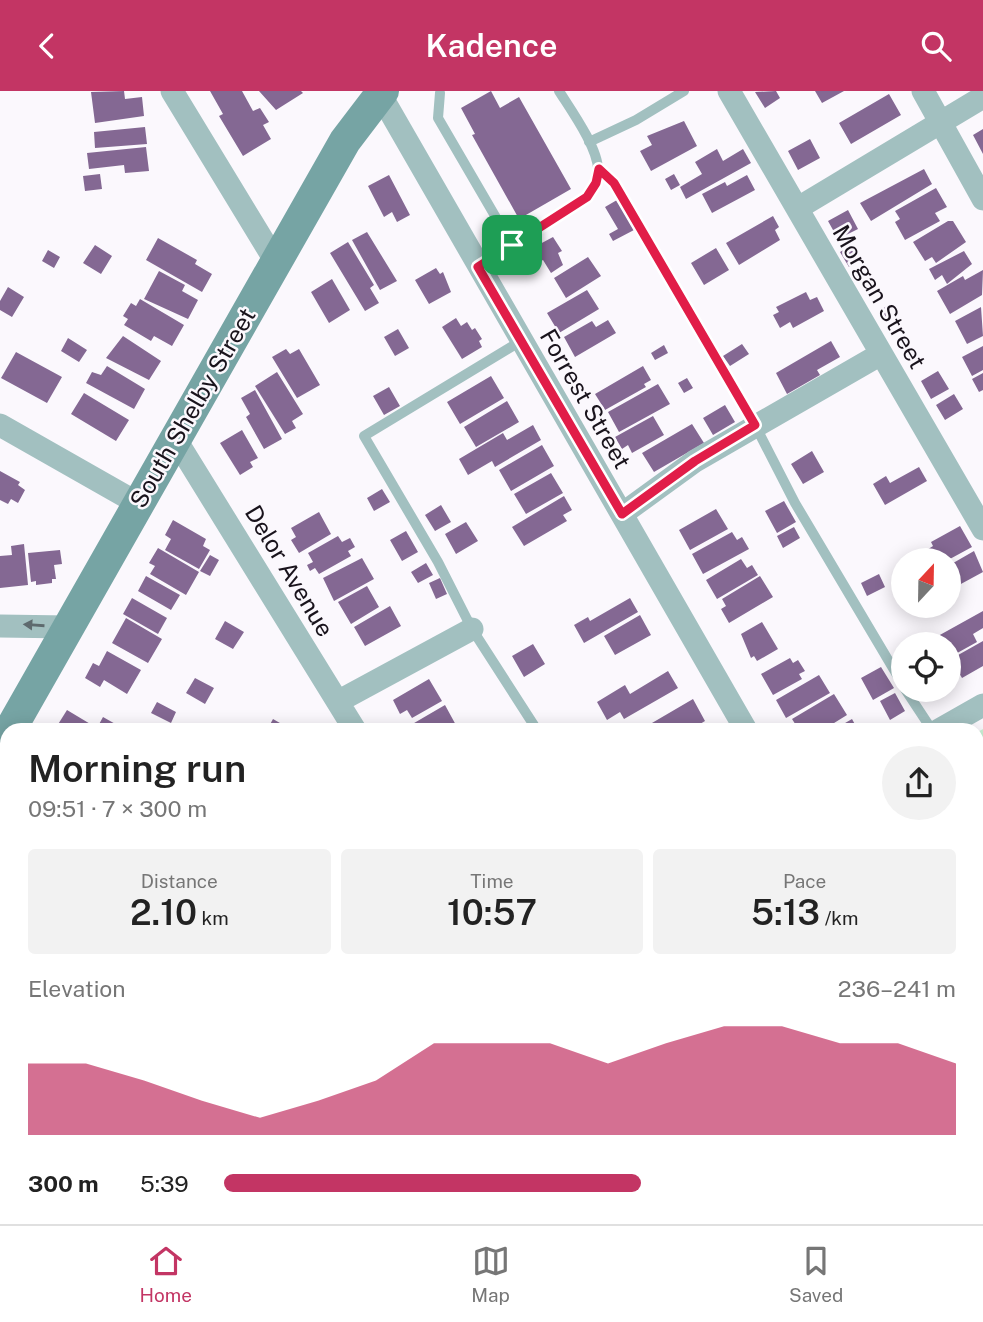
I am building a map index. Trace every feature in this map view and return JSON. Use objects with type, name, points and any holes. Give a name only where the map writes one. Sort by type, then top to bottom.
[{"type":"main road","name":"South Shelby Street","points":[[14,723],[345,141],[382,93]]},
{"type":"street","points":[[172,91],[276,262]]},
{"type":"street","name":"Morgan Street","points":[[729,91],[983,529]]},
{"type":"street","points":[[923,91],[983,199]]},
{"type":"street","name":"Forrest Street","points":[[382,93],[478,267],[742,723]]},
{"type":"street","points":[[798,208],[983,97]]},
{"type":"street","points":[[622,514],[695,461],[881,354]]},
{"type":"street","points":[[0,425],[139,503]]},
{"type":"street","name":"Delor Avenue","points":[[176,440],[351,723]]},
{"type":"street","points":[[0,626],[68,627]]},
{"type":"street","points":[[339,701],[472,629]]},
{"type":"street","points":[[951,723],[983,705]]},
{"type":"lane","points":[[559,91],[589,142],[599,169],[614,183],[755,425],[795,503],[891,665]]},
{"type":"lane","points":[[589,142],[636,120],[684,91]]},
{"type":"lane","points":[[440,92],[438,118],[512,245]]},
{"type":"lane","points":[[478,267],[587,197],[596,183],[599,169]]},
{"type":"lane","points":[[521,341],[364,436],[438,562],[472,629],[532,723]]},
{"type":"lane","points":[[914,702],[927,723]]},
{"type":"building","points":[[124,91],[125,99],[142,97],[144,116],[95,123],[91,92]]},
{"type":"building","points":[[210,91],[242,91],[253,111],[260,108],[269,122],[263,125],[271,139],[243,156],[219,116],[223,114]]},
{"type":"building","points":[[259,91],[301,91],[303,93],[276,110]]},
{"type":"building","points":[[491,91],[500,108],[519,97],[571,189],[519,219],[472,135],[475,134],[461,108]]},
{"type":"building","points":[[776,91],[780,98],[765,108],[755,92]]},
{"type":"building","points":[[815,91],[844,91],[822,103]]},
{"type":"building","points":[[889,94],[901,115],[851,144],[839,123]]},
{"type":"building","points":[[684,121],[697,146],[651,171],[640,151],[652,145],[647,136]]},
{"type":"building","points":[[145,127],[147,144],[95,148],[94,132]]},
{"type":"building","points":[[983,129],[983,154],[973,135]]},
{"type":"building","points":[[810,139],[820,158],[798,170],[788,151]]},
{"type":"building","points":[[146,147],[149,171],[125,173],[124,165],[89,169],[87,153]]},
{"type":"building","points":[[717,149],[723,161],[743,149],[751,163],[686,199],[680,187],[702,174],[695,162]]},
{"type":"building","points":[[924,169],[932,184],[871,221],[860,203]]},
{"type":"building","points":[[100,174],[102,189],[85,191],[83,176]]},
{"type":"building","points":[[674,174],[680,185],[671,190],[665,179]]},
{"type":"building","points":[[389,175],[410,215],[397,222],[392,212],[384,217],[368,186]]},
{"type":"building","points":[[747,175],[755,190],[712,213],[702,194],[725,182],[727,186]]},
{"type":"building","points":[[936,188],[947,207],[935,213],[940,221],[905,240],[895,222],[900,219],[895,211]]},
{"type":"building","points":[[617,200],[634,230],[613,241],[609,234],[618,229],[605,207]]},
{"type":"building","points":[[848,210],[858,229],[838,239],[828,221]]},
{"type":"building","points":[[773,216],[779,227],[775,230],[780,240],[739,265],[726,243]]},
{"type":"building","points":[[948,221],[953,221],[966,242],[936,263],[932,257],[925,261],[913,242]]},
{"type":"building","points":[[367,232],[397,281],[380,290],[352,240]]},
{"type":"building","points":[[553,237],[562,251],[558,253],[563,265],[551,273],[543,260],[519,274],[512,259]]},
{"type":"building","points":[[158,238],[197,260],[195,264],[212,274],[202,292],[146,260]]},
{"type":"building","points":[[348,242],[374,285],[370,288],[379,303],[365,311],[330,253]]},
{"type":"building","points":[[95,245],[112,256],[101,274],[83,263]]},
{"type":"building","points":[[850,246],[858,262],[849,267],[840,252]]},
{"type":"building","points":[[716,248],[729,270],[704,285],[691,263]]},
{"type":"building","points":[[48,250],[60,257],[54,268],[42,261]]},
{"type":"building","points":[[964,251],[972,264],[947,284],[942,275],[935,280],[929,269]]},
{"type":"building","points":[[588,257],[601,276],[566,298],[554,278]]},
{"type":"building","points":[[436,268],[440,274],[443,272],[451,292],[429,304],[415,280]]},
{"type":"building","points":[[983,270],[982,295],[950,314],[937,291],[963,276],[965,280]]},
{"type":"building","points":[[159,271],[185,285],[182,291],[198,300],[188,319],[144,299]]},
{"type":"building","points":[[332,279],[350,310],[329,323],[311,292]]},
{"type":"building","points":[[8,287],[24,297],[12,317],[0,310],[0,301]]},
{"type":"building","points":[[587,290],[599,309],[559,333],[547,313]]},
{"type":"building","points":[[806,292],[810,300],[817,297],[824,311],[793,328],[790,322],[780,328],[773,315],[779,312],[776,307]]},
{"type":"building","points":[[140,299],[184,325],[172,346],[154,336],[151,341],[124,325],[128,319],[123,316],[131,303],[136,306]]},
{"type":"building","points":[[887,306],[894,317],[886,321],[880,310]]},
{"type":"building","points":[[981,307],[983,336],[967,344],[955,321]]},
{"type":"building","points":[[456,318],[461,326],[467,322],[472,330],[475,328],[482,339],[479,341],[482,347],[462,359],[442,327]]},
{"type":"building","points":[[608,320],[616,333],[575,357],[564,337],[592,321],[596,327]]},
{"type":"building","points":[[398,329],[409,348],[395,356],[384,337]]},
{"type":"building","points":[[123,336],[161,361],[149,380],[106,358]]},
{"type":"building","points":[[68,338],[87,350],[79,362],[61,351]]},
{"type":"building","points":[[831,341],[840,357],[817,370],[820,375],[787,394],[776,373]]},
{"type":"building","points":[[742,344],[749,354],[730,366],[723,356]]},
{"type":"building","points":[[664,345],[668,353],[655,360],[651,353]]},
{"type":"building","points":[[983,346],[983,370],[972,376],[962,357]]},
{"type":"building","points":[[286,349],[290,354],[299,349],[320,385],[297,398],[272,357]]},
{"type":"building","points":[[16,352],[62,377],[47,403],[1,378]]},
{"type":"building","points":[[107,366],[145,389],[134,409],[86,383],[92,372],[101,375]]},
{"type":"building","points":[[643,366],[651,380],[644,384],[646,387],[605,410],[595,394]]},
{"type":"building","points":[[938,371],[949,389],[931,399],[921,381]]},
{"type":"building","points":[[277,372],[303,414],[292,421],[296,428],[285,434],[255,386]]},
{"type":"building","points":[[983,373],[983,390],[979,392],[972,379]]},
{"type":"building","points":[[491,376],[504,398],[460,424],[447,402]]},
{"type":"building","points":[[687,378],[693,388],[684,393],[678,383]]},
{"type":"building","points":[[658,384],[670,404],[619,432],[608,412]]},
{"type":"building","points":[[389,387],[400,406],[384,415],[373,396]]},
{"type":"building","points":[[255,390],[282,439],[264,449],[246,417],[250,414],[241,398]]},
{"type":"building","points":[[84,393],[129,420],[116,441],[71,414]]},
{"type":"building","points":[[954,394],[963,409],[945,420],[936,405]]},
{"type":"building","points":[[507,401],[519,422],[476,447],[464,427]]},
{"type":"building","points":[[725,405],[735,422],[713,435],[703,418]]},
{"type":"building","points":[[653,416],[664,435],[632,453],[628,445],[622,449],[615,437]]},
{"type":"building","points":[[692,424],[704,443],[654,472],[642,453]]},
{"type":"building","points":[[533,425],[541,440],[495,467],[492,461],[468,475],[459,459],[503,433],[507,440]]},
{"type":"building","points":[[242,430],[258,458],[250,462],[253,467],[240,475],[220,443]]},
{"type":"building","points":[[542,445],[554,466],[511,491],[499,470]]},
{"type":"building","points":[[812,451],[824,472],[803,484],[791,464]]},
{"type":"building","points":[[919,467],[927,481],[885,505],[873,484],[886,476],[890,483]]},
{"type":"building","points":[[0,471],[20,482],[18,485],[25,490],[18,503],[11,499],[8,504],[0,500]]},
{"type":"building","points":[[551,473],[563,493],[526,514],[514,494]]},
{"type":"building","points":[[382,489],[390,502],[374,511],[367,498]]},
{"type":"building","points":[[564,496],[572,510],[563,515],[567,521],[524,546],[512,527]]},
{"type":"building","points":[[784,501],[796,522],[777,533],[765,511]]},
{"type":"building","points":[[441,505],[451,522],[435,531],[425,515]]},
{"type":"building","points":[[716,509],[728,529],[690,550],[679,530]]},
{"type":"building","points":[[319,512],[331,534],[299,553],[291,540],[296,537],[291,528]]},
{"type":"building","points":[[173,520],[206,539],[203,546],[210,550],[199,569],[165,550],[171,539],[165,535]]},
{"type":"building","points":[[466,522],[478,541],[456,554],[445,534]]},
{"type":"building","points":[[960,526],[972,547],[961,553],[961,548],[930,548],[933,546],[931,542]]},
{"type":"building","points":[[794,527],[800,538],[783,548],[777,536]]},
{"type":"building","points":[[406,531],[418,552],[402,561],[390,540]]},
{"type":"building","points":[[732,532],[737,540],[742,537],[749,549],[703,574],[692,554]]},
{"type":"building","points":[[338,536],[342,542],[350,538],[355,547],[348,551],[351,556],[319,574],[315,568],[310,571],[307,565],[313,562],[308,553]]},
{"type":"building","points":[[24,544],[28,585],[0,588],[0,556],[12,555],[11,546]]},
{"type":"building","points":[[158,548],[199,572],[186,595],[150,574],[155,566],[149,563]]},
{"type":"building","points":[[60,550],[62,564],[54,565],[56,579],[52,579],[52,583],[36,585],[36,581],[31,582],[28,553]]},
{"type":"building","points":[[974,551],[983,572],[961,584],[961,558]]},
{"type":"building","points":[[210,555],[219,560],[210,576],[200,571]]},
{"type":"building","points":[[362,558],[374,579],[334,601],[323,578]]},
{"type":"building","points":[[741,559],[747,568],[752,565],[758,575],[717,599],[706,580]]},
{"type":"building","points":[[426,563],[433,575],[418,583],[411,572]]},
{"type":"building","points":[[879,574],[885,587],[867,596],[861,583]]},
{"type":"building","points":[[146,576],[180,595],[171,610],[138,591]]},
{"type":"building","points":[[760,576],[773,597],[729,623],[721,609],[726,606],[722,599]]},
{"type":"building","points":[[440,578],[447,594],[436,599],[429,583]]},
{"type":"building","points":[[367,586],[379,607],[351,624],[338,602]]},
{"type":"building","points":[[132,598],[167,618],[158,634],[123,614]]},
{"type":"building","points":[[630,598],[638,612],[584,643],[574,625],[588,617],[590,621]]},
{"type":"building","points":[[390,606],[401,626],[365,646],[354,627]]},
{"type":"building","points":[[983,611],[983,628],[973,634],[977,642],[961,651],[961,632],[945,632]]},
{"type":"building","points":[[640,615],[651,635],[615,655],[604,636]]},
{"type":"building","points":[[126,618],[162,639],[148,663],[112,643]]},
{"type":"building","points":[[225,621],[244,632],[233,649],[215,639]]},
{"type":"building","points":[[762,622],[778,649],[757,661],[754,656],[751,658],[741,634]]},
{"type":"building","points":[[983,641],[983,666],[962,678],[961,653]]},
{"type":"building","points":[[533,644],[545,664],[524,677],[512,656]]},
{"type":"building","points":[[107,651],[141,670],[127,694],[104,680],[100,687],[85,678],[93,663],[99,666]]},
{"type":"building","points":[[790,658],[793,663],[798,660],[805,671],[799,674],[802,679],[773,695],[761,674]]},
{"type":"building","points":[[881,667],[891,683],[891,690],[873,700],[861,678]]},
{"type":"building","points":[[668,671],[678,688],[624,719],[620,712],[607,720],[597,702],[625,685],[630,694]]},
{"type":"building","points":[[819,675],[830,693],[786,718],[776,700]]},
{"type":"building","points":[[195,678],[214,688],[205,704],[186,693]]},
{"type":"building","points":[[429,679],[442,701],[412,718],[407,710],[400,714],[393,700]]},
{"type":"building","points":[[834,694],[847,715],[834,723],[795,723],[792,719]]},
{"type":"building","points":[[891,695],[891,702],[900,702],[905,711],[890,720],[880,701]]},
{"type":"building","points":[[693,699],[705,721],[702,723],[652,723]]},
{"type":"building","points":[[157,702],[176,712],[171,723],[151,713]]},
{"type":"building","points":[[445,705],[455,723],[414,723]]},
{"type":"building","points":[[67,710],[89,723],[59,723]]},
{"type":"building","points":[[103,717],[114,723],[100,723]]},
{"type":"route","points":[[599,169],[614,183],[755,425],[695,461],[622,514],[478,267],[512,245],[587,197],[596,183],[599,169]]}]
